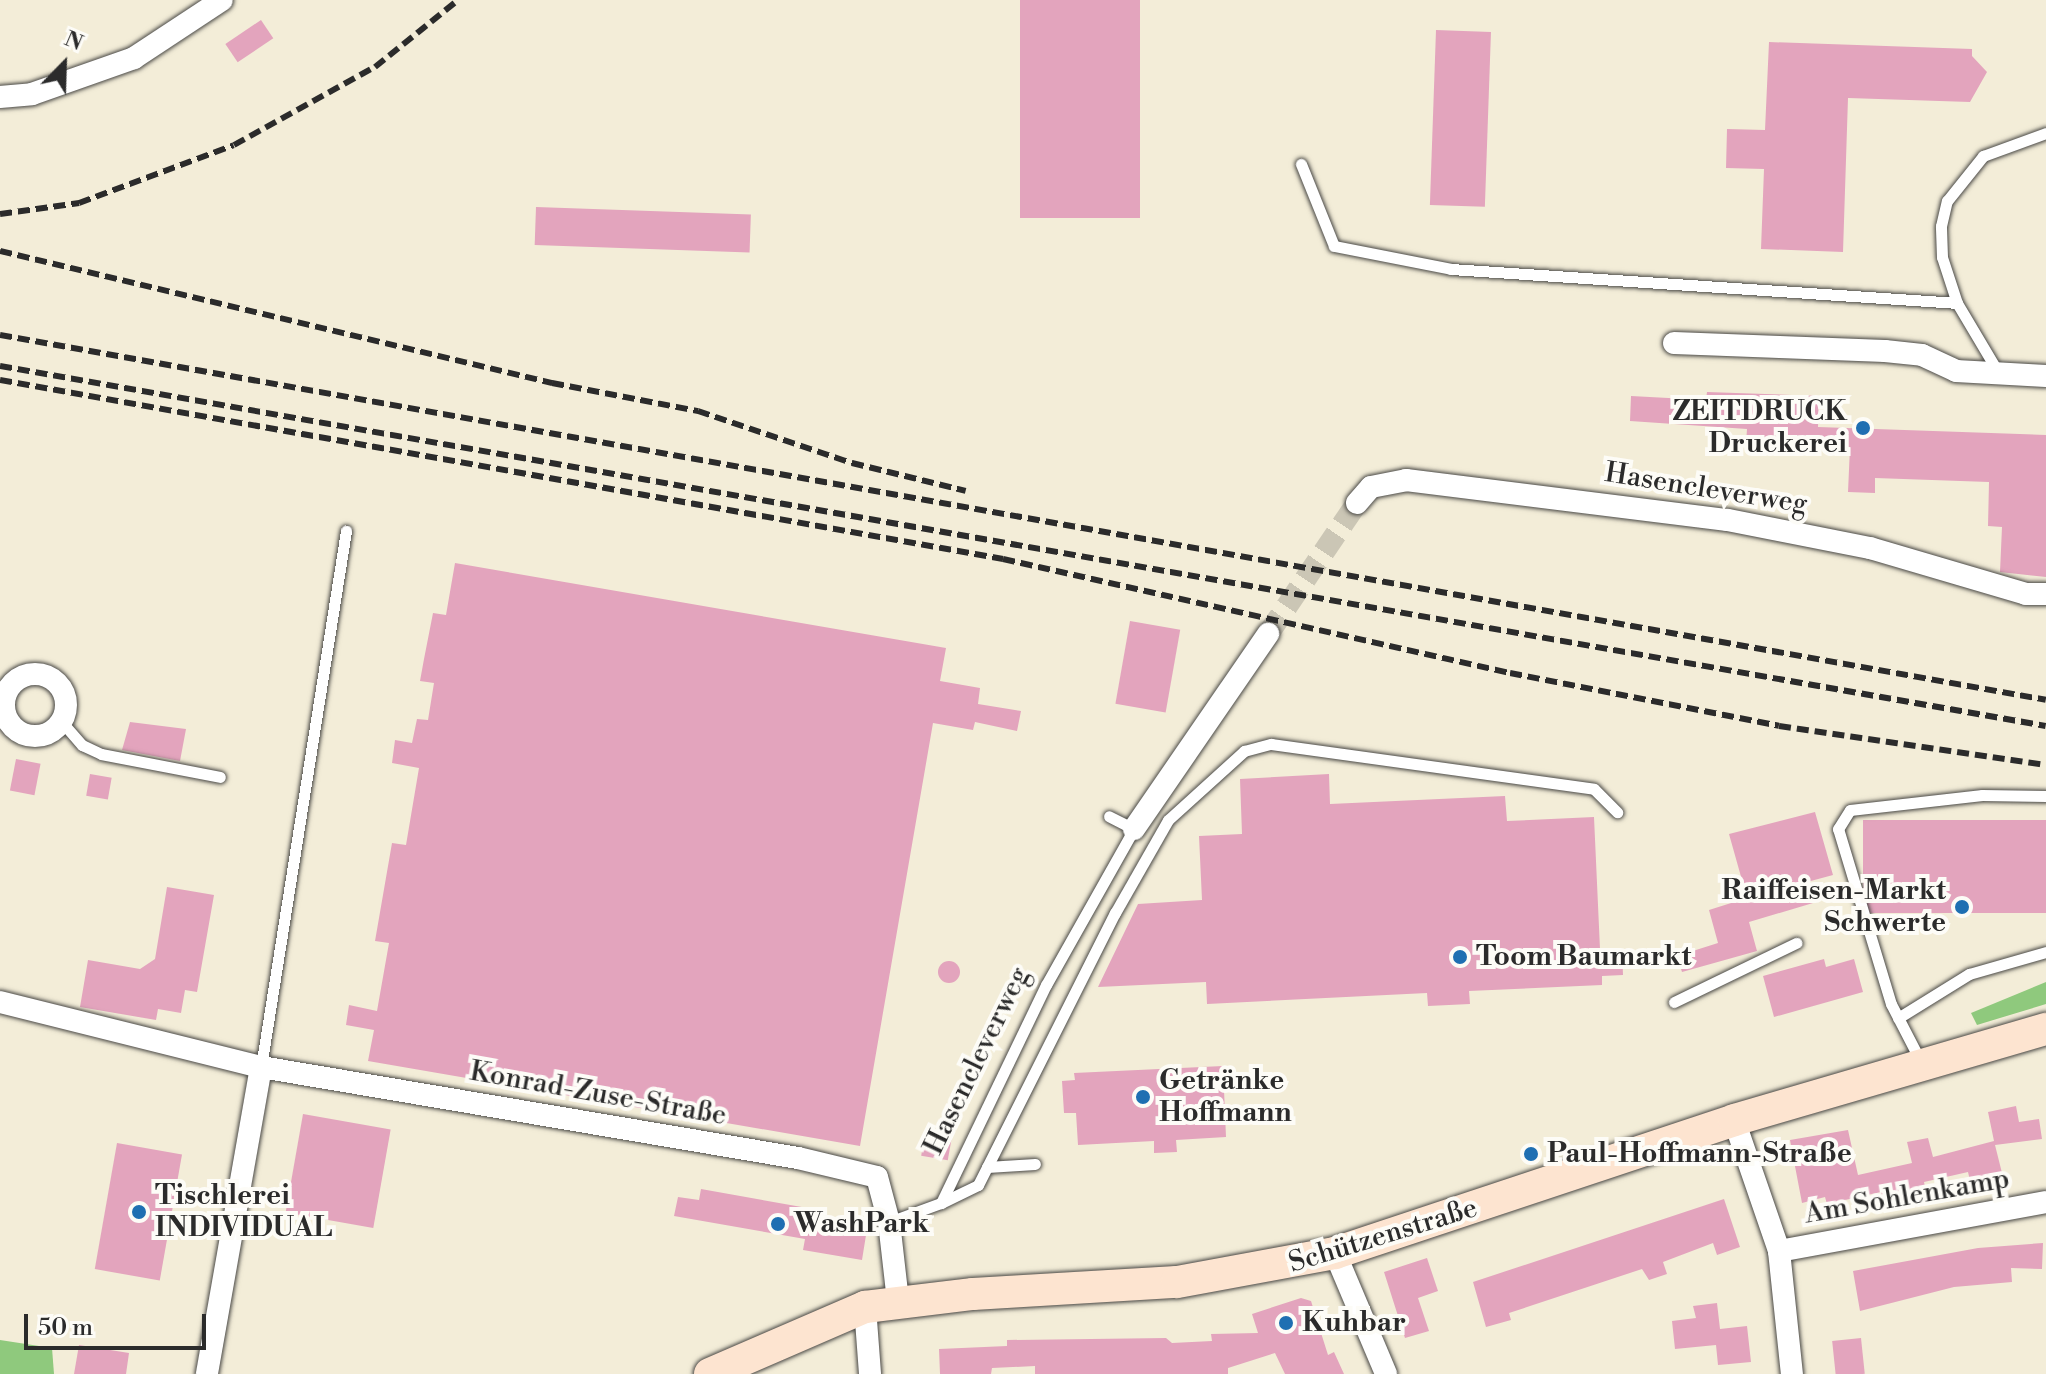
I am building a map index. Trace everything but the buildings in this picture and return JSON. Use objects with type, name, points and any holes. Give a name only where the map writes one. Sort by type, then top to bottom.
[{"type":"main road","name":"Schützenstraße","points":[[710,1374],[865,1307],[898,1301],[1177,1282],[1335,1253],[1734,1120],[2046,1029]]},
{"type":"street","points":[[0,97],[32,94],[134,58],[222,0]]},
{"type":"street","points":[[1674,343],[1885,351],[1922,355],[1956,371],[2046,376]]},
{"type":"street","name":"Hasencleverweg","points":[[1357,503],[1371,487],[1406,480],[1728,520],[1870,548],[2026,594],[2046,594]]},
{"type":"street","name":"Hasencleverweg","points":[[1134,829],[1268,634]]},
{"type":"street","points":[[24,676],[47,677],[64,693],[61,721],[47,734],[23,733],[6,717],[3,691],[24,676]]},
{"type":"street","name":"Konrad-Zuse-Straße","points":[[0,1002],[261,1067],[798,1158],[877,1177],[889,1222]]},
{"type":"street","points":[[207,1374],[261,1067]]},
{"type":"street","points":[[1734,1120],[1779,1251],[1792,1374]]},
{"type":"street","name":"Am Sohlenkamp","points":[[1779,1251],[2046,1202]]},
{"type":"street","points":[[889,1222],[898,1301]]},
{"type":"street","points":[[1335,1253],[1386,1374]]},
{"type":"street","points":[[865,1307],[870,1374]]},
{"type":"lane","points":[[1998,372],[1957,303],[1942,257],[1941,226],[1947,201],[1962,176],[1983,156],[2046,133]]},
{"type":"lane","points":[[1301,164],[1334,246],[1451,269],[1957,303]]},
{"type":"lane","points":[[261,1067],[346,531]]},
{"type":"lane","points":[[61,721],[82,745],[101,754],[220,777]]},
{"type":"lane","points":[[889,1222],[941,1203],[978,1185],[1168,820],[1244,751],[1271,744],[1594,789],[1617,812]]},
{"type":"lane","points":[[1923,1066],[1898,1018],[1838,829],[1850,810],[1982,795],[2046,796]]},
{"type":"lane","points":[[1109,816],[1134,829]]},
{"type":"lane","name":"Hasencleverweg","points":[[941,1203],[1046,985],[1134,829]]},
{"type":"lane","points":[[1674,1002],[1796,943]]},
{"type":"lane","points":[[1898,1018],[1969,974],[2046,952]]},
{"type":"lane","points":[[987,1167],[1035,1164]]},
{"type":"green space","points":[[2046,982],[2046,1004],[1977,1025],[1971,1013]]},
{"type":"green space","points":[[0,1340],[52,1348],[54,1374],[0,1374]]},
{"type":"tunnel","points":[[1268,634],[1357,503]]},
{"type":"railway","points":[[0,214],[79,203],[234,145],[375,67],[458,0]]},
{"type":"railway","points":[[0,251],[552,383],[698,411],[852,463],[966,491]]},
{"type":"railway","points":[[0,335],[2046,700]]},
{"type":"railway","points":[[0,366],[2046,726]]},
{"type":"railway","points":[[0,380],[1003,559],[1510,673],[1779,726],[2046,765]]},
{"type":"place","name":"ZEITDRUCK Druckerei","points":[[1863,428]]},
{"type":"place","name":"Raiffeisen-Markt Schwerte","points":[[1962,907]]},
{"type":"place","name":"Toom Baumarkt","points":[[1460,957]]},
{"type":"place","name":"Getränke Hoffmann","points":[[1143,1097]]},
{"type":"place","name":"Paul-Hoffmann-Straße","points":[[1531,1154]]},
{"type":"place","name":"Tischlerei INDIVIDUAL","points":[[139,1212]]},
{"type":"place","name":"WashPark","points":[[778,1224]]},
{"type":"place","name":"Kuhbar","points":[[1286,1323]]}]
